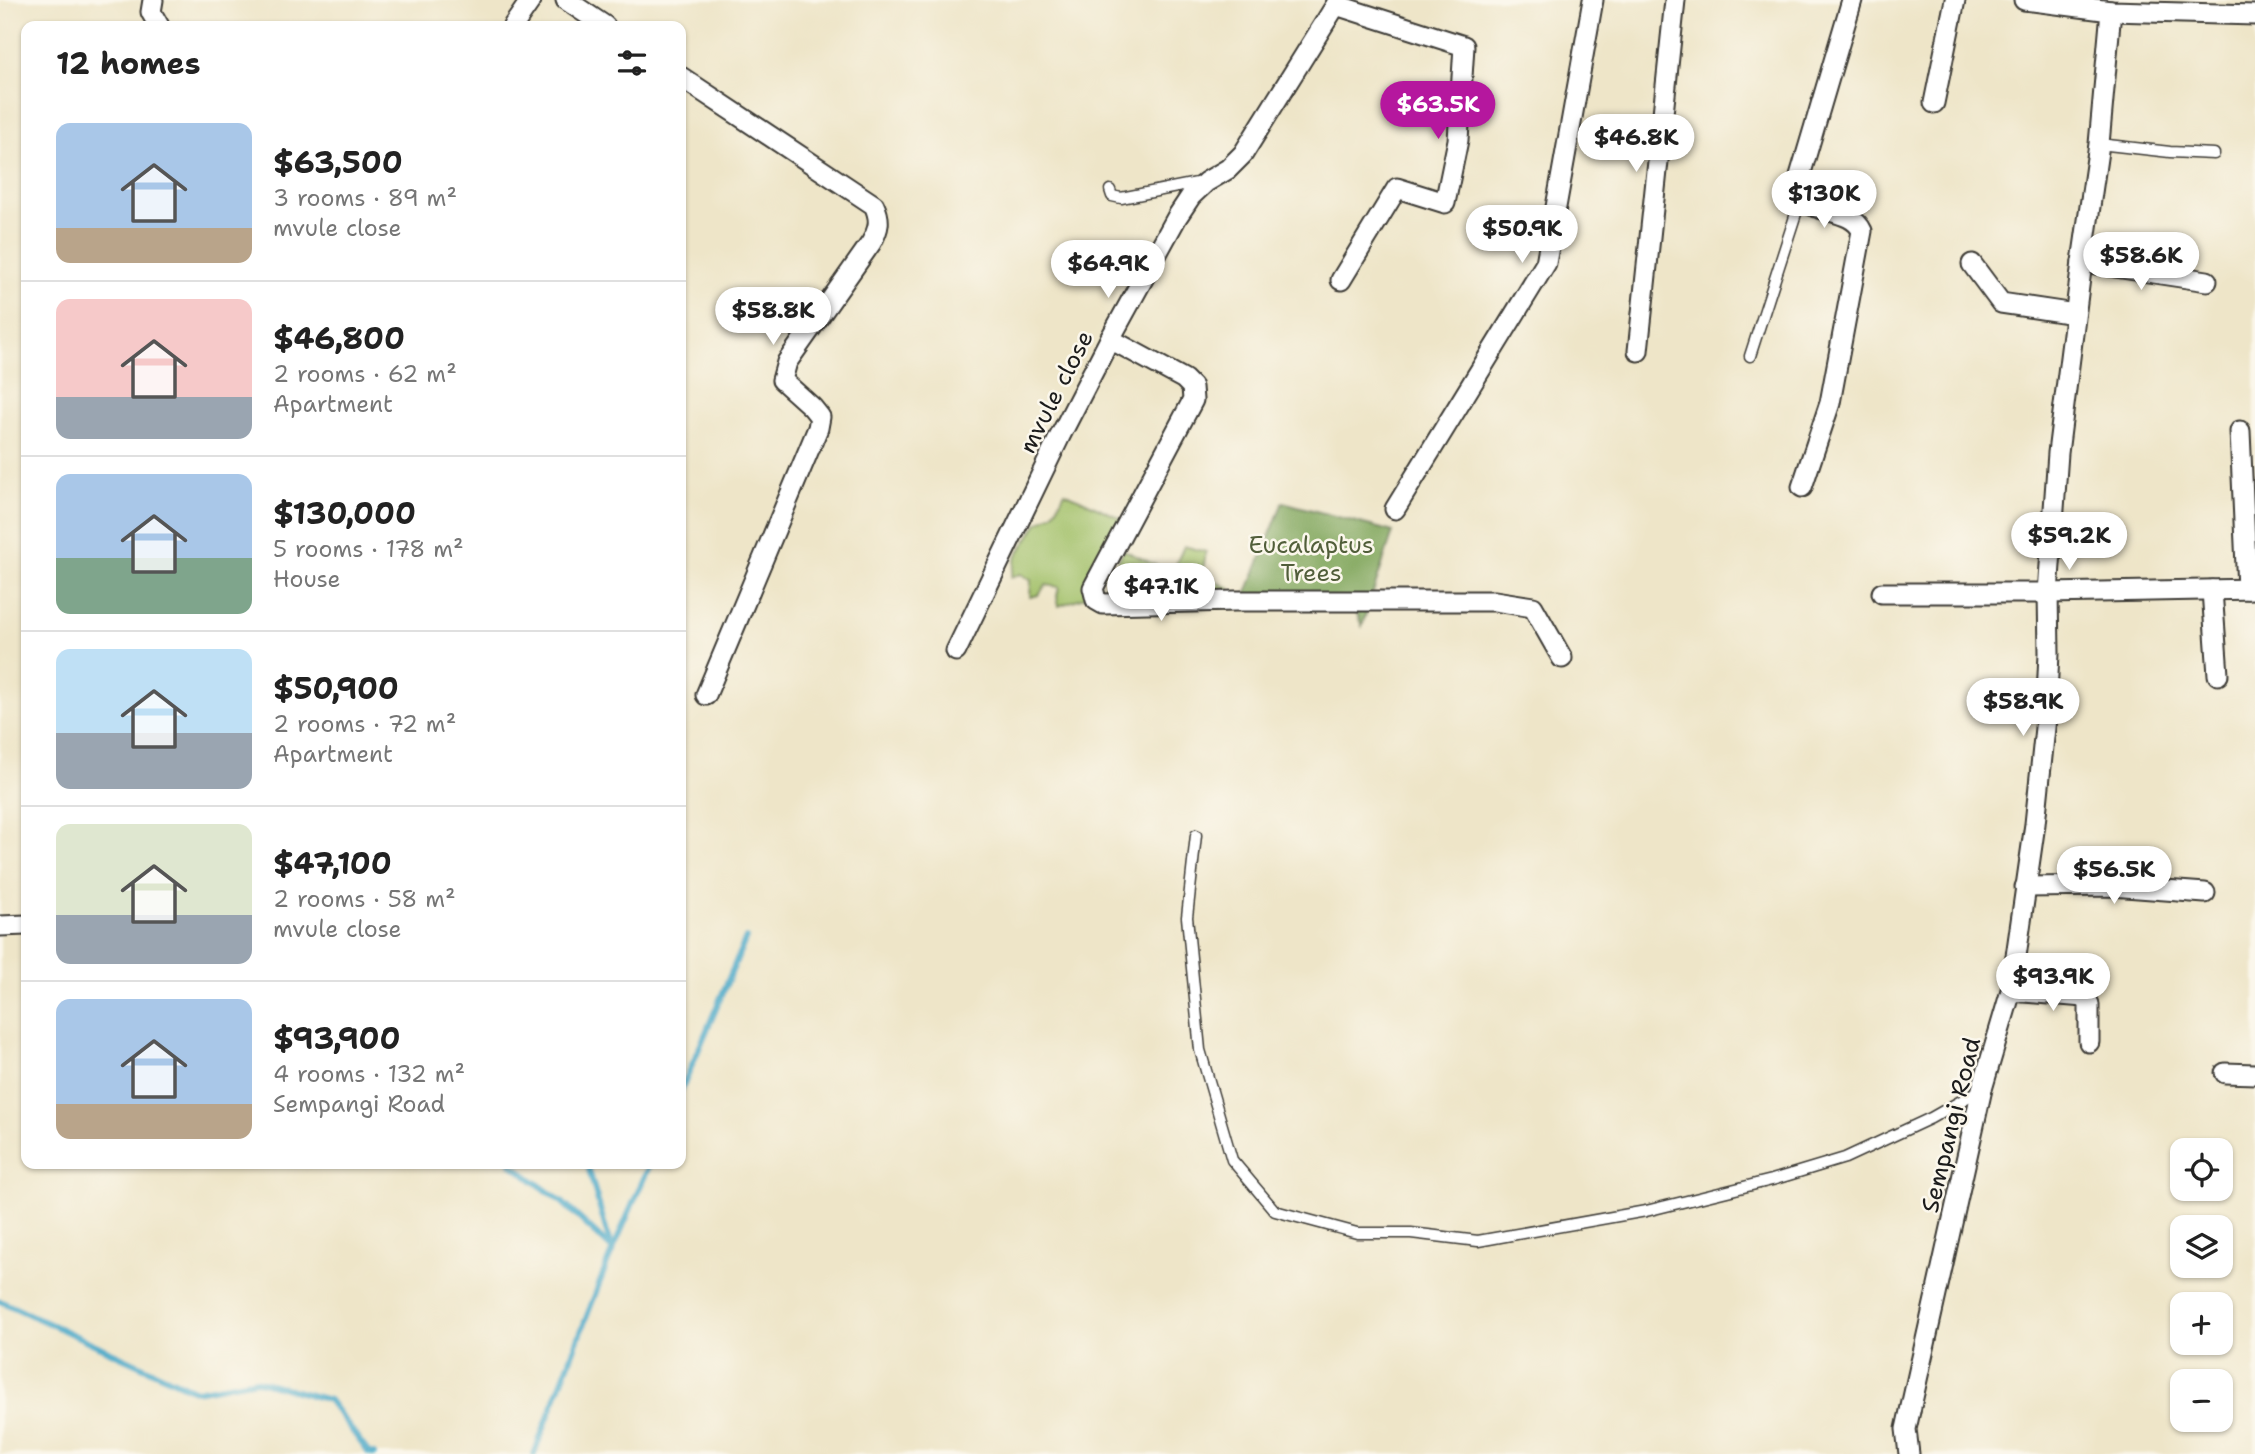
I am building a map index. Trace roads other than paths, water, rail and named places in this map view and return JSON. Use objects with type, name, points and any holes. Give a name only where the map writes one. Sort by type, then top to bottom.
[{"type":"street","points":[[153,0],[151,12],[156,21]]},
{"type":"street","points":[[516,21],[531,0]]},
{"type":"street","points":[[566,0],[598,21]]},
{"type":"street","points":[[1395,509],[1546,263],[1593,0]]},
{"type":"street","points":[[1638,351],[1675,0]]},
{"type":"street","points":[[1802,487],[1830,403],[1862,231],[1852,218],[1807,204],[1801,198],[1797,186],[1852,0]]},
{"type":"street","points":[[1934,103],[1955,0]]},
{"type":"street","points":[[2027,0],[2255,15]]},
{"type":"street","points":[[1338,3],[1464,46],[1458,140],[1446,202],[1397,188],[1341,279]]},
{"type":"street","name":"mvule close","points":[[957,651],[1110,339],[1185,204],[1206,182],[1228,169],[1243,153],[1338,3]]},
{"type":"street","name":"Sempangi Road","points":[[1909,1454],[1906,1429],[1982,1089],[2011,990],[2035,824],[2046,718],[2048,593],[2058,453],[2082,262],[2120,8]]},
{"type":"street","points":[[686,80],[874,205],[880,218],[878,230],[871,243],[787,362],[783,372],[782,380],[820,417],[818,428],[706,695]]},
{"type":"street","points":[[2082,262],[2207,281]]},
{"type":"street","points":[[1972,264],[2001,303],[2075,314]]},
{"type":"street","points":[[1110,339],[1184,379],[1192,387],[1193,400],[1093,588],[1096,600],[1103,604],[1495,601],[1533,607],[1562,658]]},
{"type":"street","points":[[1882,593],[2251,589],[2240,430]]},
{"type":"street","points":[[2212,590],[2218,675]]},
{"type":"street","points":[[2025,887],[2112,886],[2205,893]]},
{"type":"street","points":[[0,926],[21,925]]},
{"type":"street","points":[[2011,990],[2084,997],[2089,1004],[2089,1042]]},
{"type":"street","points":[[2225,1073],[2255,1074]]},
{"type":"lane","points":[[2099,144],[2214,154]]},
{"type":"lane","points":[[1110,190],[1112,196],[1121,198],[1206,182]]},
{"type":"lane","points":[[1750,356],[1801,198]]},
{"type":"lane","points":[[1196,835],[1187,917],[1200,1050],[1232,1160],[1275,1211],[1357,1233],[1411,1234],[1478,1241],[1646,1211],[1772,1180],[1845,1158],[1931,1118],[1982,1089]]},
{"type":"waterway","points":[[686,1079],[746,938]]},
{"type":"waterway","points":[[518,1169],[562,1202],[612,1249]]},
{"type":"waterway","points":[[589,1169],[611,1247]]},
{"type":"waterway","points":[[534,1454],[608,1261],[648,1169]]},
{"type":"waterway","points":[[0,1301],[196,1391],[255,1380],[329,1400],[368,1452],[374,1454]]},
{"type":"park label","name":"Eucalaptus Trees","points":[[1311,559]]}]
